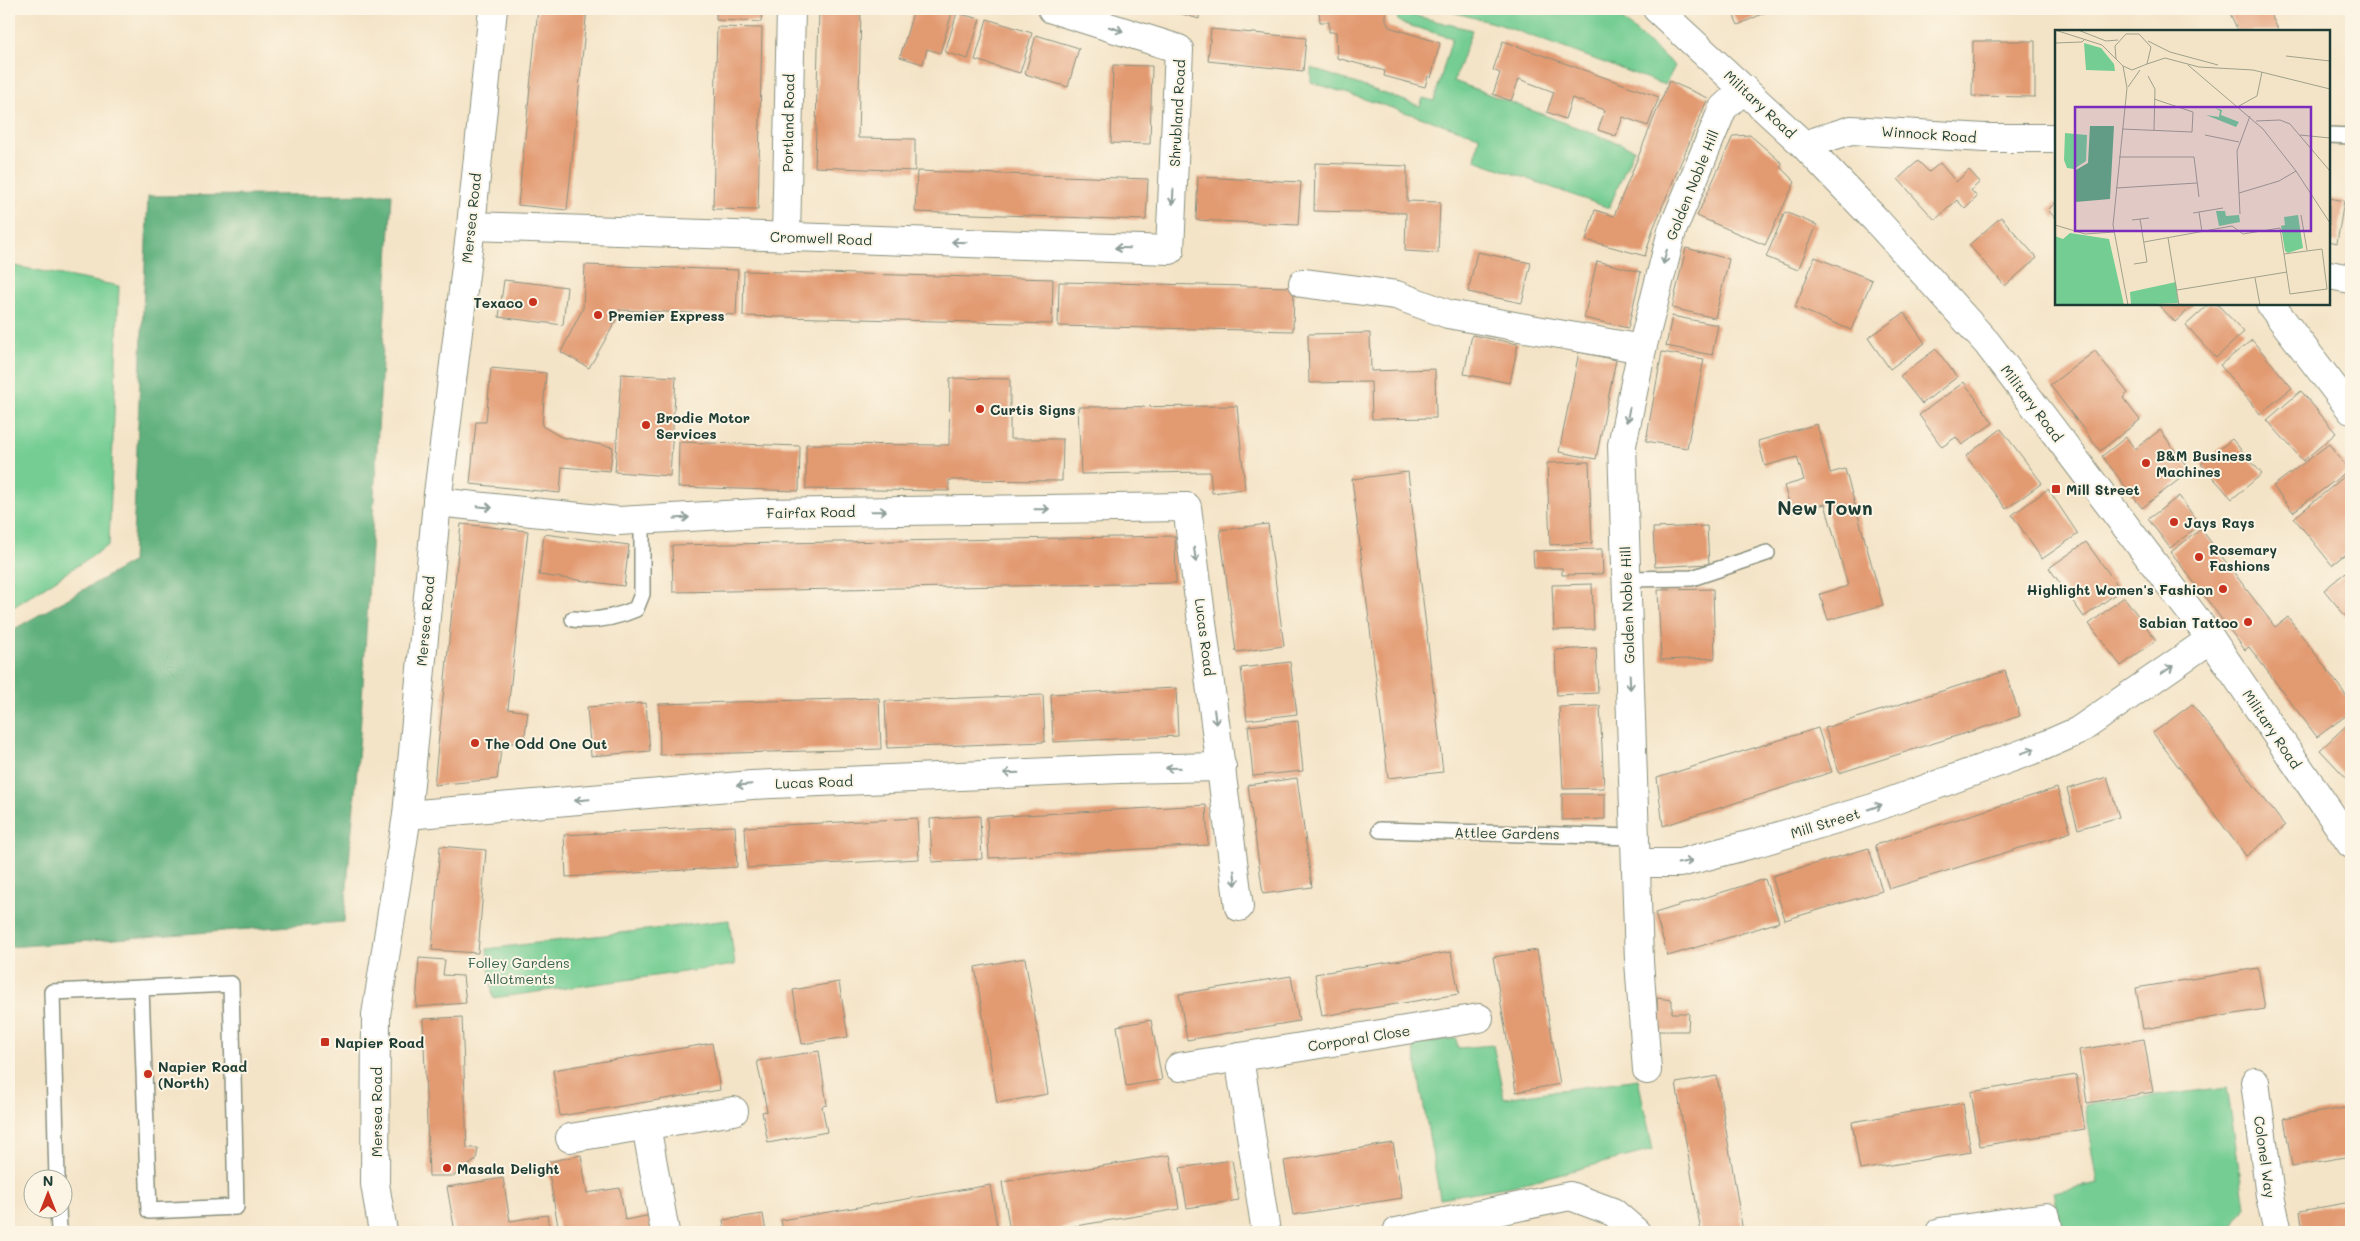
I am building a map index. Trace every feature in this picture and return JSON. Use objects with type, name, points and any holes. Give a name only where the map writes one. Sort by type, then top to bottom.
[{"type":"street","name":"Mersea Road","points":[[383,1232],[375,1184],[376,1015],[407,815],[437,502],[471,226],[493,9]]},
{"type":"street","name":"Portland Road","points":[[786,237],[791,9]]},
{"type":"street","name":"Shrubland Road","points":[[1052,9],[1180,49],[1170,250]]},
{"type":"street","name":"Military Road","points":[[1657,9],[1804,146],[1876,220],[1987,343],[2211,640],[2351,844]]},
{"type":"street","name":"Golden Noble Hill","points":[[1637,864],[1634,836],[1622,445],[1642,349],[1672,231],[1723,108],[1744,89]]},
{"type":"street","name":"Winnock Road","points":[[1804,146],[1851,130],[1985,138],[2055,138]]},
{"type":"street","name":"Cromwell Road","points":[[471,226],[1170,250]]},
{"type":"street","points":[[2330,276],[2351,279]]},
{"type":"street","points":[[1302,283],[1396,295],[1448,314],[1642,349]]},
{"type":"street","points":[[2271,305],[2351,410]]},
{"type":"street","name":"Fairfax Road","points":[[437,502],[618,521],[760,513],[1187,507]]},
{"type":"street","name":"Lucas Road","points":[[1187,507],[1239,907]]},
{"type":"street","name":"Mill Street","points":[[1637,864],[1680,864],[1756,843],[1873,808],[2041,747],[2078,731],[2211,640]]},
{"type":"street","name":"Lucas Road","points":[[407,815],[752,784],[1119,769],[1222,767]]},
{"type":"street","points":[[1637,864],[1638,961],[1647,1070]]},
{"type":"street","name":"Corporal Close","points":[[1179,1067],[1480,1018]]},
{"type":"street","points":[[1239,1057],[1266,1232]]},
{"type":"street","name":"Colonel Way","points":[[2255,1082],[2270,1196],[2278,1232]]},
{"type":"street","points":[[570,1138],[734,1111]]},
{"type":"street","points":[[646,1126],[666,1232]]},
{"type":"street","points":[[1397,1232],[1570,1196],[1613,1212],[1636,1232]]},
{"type":"street","points":[[1940,1232],[2046,1217],[2048,1232]]},
{"type":"lane","points":[[2330,135],[2351,136]]},
{"type":"lane","points":[[573,619],[592,621],[616,617],[636,609],[642,594],[642,520]]},
{"type":"lane","points":[[1626,580],[1692,578],[1767,553]]},
{"type":"lane","name":"Attlee Gardens","points":[[1380,830],[1634,836]]},
{"type":"lane","points":[[57,1168],[52,992],[141,988],[231,984],[236,1208],[149,1211],[141,988]]},
{"type":"lane","points":[[58,1218],[58,1232]]},
{"type":"green space","points":[[1452,9],[1610,9],[1675,66],[1665,85],[1501,25],[1452,12]]},
{"type":"green space","points":[[1396,11],[1472,30],[1454,81],[1634,149],[1609,208],[1475,160],[1479,136],[1311,82],[1311,68],[1420,106],[1423,98],[1434,101],[1452,38],[1401,23],[1398,20]]},
{"type":"green space","points":[[392,194],[360,734],[344,922],[9,947],[9,632],[132,562],[148,196]]},
{"type":"green space","points":[[9,265],[119,286],[109,545],[9,610]]},
{"type":"green space","name":"Folley Gardens Allotments","points":[[729,920],[735,965],[493,998],[487,949]]},
{"type":"green space","points":[[1456,1038],[1458,1048],[1493,1045],[1504,1098],[1638,1079],[1653,1150],[1512,1186],[1440,1198],[1413,1045]]},
{"type":"green space","points":[[2227,1087],[2245,1207],[2232,1228],[2233,1232],[2061,1232],[2054,1192],[2098,1183],[2085,1105]]},
{"type":"building","points":[[538,9],[587,9],[567,210],[518,205]]},
{"type":"building","points":[[716,9],[762,9],[761,22],[716,20]]},
{"type":"building","points":[[819,9],[861,9],[858,138],[915,139],[915,171],[815,167]]},
{"type":"building","points":[[914,9],[953,9],[940,53],[927,49],[923,64],[900,57]]},
{"type":"building","points":[[1168,9],[1200,9],[1199,19],[1179,13]]},
{"type":"building","points":[[1319,9],[1386,9],[1386,21],[1389,27],[1440,43],[1431,78],[1428,76],[1425,87],[1384,76],[1385,71],[1337,58],[1336,32],[1329,32],[1329,22],[1320,22]]},
{"type":"building","points":[[1731,9],[1773,9],[1738,25]]},
{"type":"building","points":[[2228,9],[2268,9],[2278,30],[2238,30]]},
{"type":"building","points":[[957,13],[980,19],[968,59],[945,52]]},
{"type":"building","points":[[987,19],[1032,33],[1020,73],[975,60]]},
{"type":"building","points":[[717,27],[762,28],[758,210],[713,209]]},
{"type":"building","points":[[1211,29],[1306,38],[1303,71],[1208,61]]},
{"type":"building","points":[[1036,35],[1079,48],[1068,87],[1025,74]]},
{"type":"building","points":[[1503,41],[1659,97],[1648,126],[1623,117],[1616,136],[1598,130],[1605,110],[1572,98],[1565,119],[1547,112],[1554,92],[1519,79],[1511,101],[1493,94],[1500,73],[1493,70]]},
{"type":"building","points":[[1973,41],[2035,41],[2035,97],[1972,96]]},
{"type":"building","points":[[1113,65],[1152,66],[1150,144],[1111,143]]},
{"type":"building","points":[[1669,81],[1708,98],[1653,229],[1645,256],[1586,240],[1595,210],[1614,216]]},
{"type":"building","points":[[1750,135],[1783,164],[1780,167],[1795,182],[1765,245],[1697,216],[1733,136]]},
{"type":"building","points":[[1918,161],[1929,172],[1940,163],[1956,182],[1969,170],[1980,182],[1971,190],[1977,197],[1965,209],[1957,200],[1935,220],[1898,179]]},
{"type":"building","points":[[1315,163],[1407,166],[1407,201],[1440,202],[1438,253],[1405,251],[1406,213],[1314,211]]},
{"type":"building","points":[[917,171],[1148,179],[1146,220],[915,212]]},
{"type":"building","points":[[1198,177],[1301,182],[1298,225],[1196,220]]},
{"type":"building","points":[[2330,198],[2344,201],[2337,243],[2330,241]]},
{"type":"building","points":[[2055,203],[2055,218],[2048,210]]},
{"type":"building","points":[[1785,212],[1817,225],[1798,270],[1766,257]]},
{"type":"building","points":[[2001,217],[2037,258],[2005,286],[1969,245]]},
{"type":"building","points":[[1686,248],[1729,259],[1715,318],[1672,308]]},
{"type":"building","points":[[1477,252],[1531,263],[1522,303],[1468,292]]},
{"type":"building","points":[[1815,257],[1872,280],[1851,330],[1795,307]]},
{"type":"building","points":[[1597,261],[1641,272],[1628,328],[1584,318]]},
{"type":"building","points":[[585,265],[738,270],[736,315],[619,310],[616,321],[589,368],[561,352],[583,308]]},
{"type":"building","points":[[744,271],[1053,279],[1052,324],[743,316]]},
{"type":"building","name":"Texaco","points":[[504,280],[567,287],[563,325],[499,317]]},
{"type":"building","points":[[1059,282],[1294,287],[1293,331],[1058,326]]},
{"type":"building","points":[[2159,305],[2194,305],[2175,322]]},
{"type":"building","points":[[2208,305],[2218,305],[2244,332],[2216,358],[2186,325]]},
{"type":"building","points":[[1904,313],[1925,343],[1890,369],[1868,338]]},
{"type":"building","points":[[1672,316],[1718,325],[1712,355],[1666,346]]},
{"type":"building","points":[[1370,333],[1371,371],[1435,369],[1436,418],[1372,419],[1371,382],[1309,383],[1308,334]]},
{"type":"building","points":[[1472,335],[1518,344],[1510,383],[1464,374]]},
{"type":"building","points":[[2252,340],[2292,388],[2260,414],[2220,365]]},
{"type":"building","points":[[1936,349],[1957,377],[1922,404],[1900,376]]},
{"type":"building","points":[[2095,351],[2128,393],[2123,398],[2140,420],[2100,451],[2050,385]]},
{"type":"building","points":[[1579,352],[1616,360],[1596,459],[1559,452]]},
{"type":"building","points":[[1662,352],[1704,359],[1687,448],[1646,441]]},
{"type":"building","points":[[491,368],[546,373],[542,426],[561,437],[613,447],[610,471],[562,467],[560,493],[470,484],[476,422],[486,422]]},
{"type":"building","name":"Brodie Motor Services","points":[[621,374],[676,377],[670,476],[615,472]]},
{"type":"building","points":[[950,378],[1010,379],[1010,439],[1063,439],[1062,481],[949,480],[949,491],[806,489],[806,444],[949,445]]},
{"type":"building","points":[[1964,382],[1993,423],[1962,445],[1956,437],[1942,447],[1919,415]]},
{"type":"building","points":[[2301,391],[2336,433],[2303,461],[2267,420]]},
{"type":"building","points":[[1237,406],[1245,489],[1212,493],[1210,472],[1081,474],[1078,407]]},
{"type":"building","points":[[1817,424],[1830,473],[1845,469],[1883,605],[1828,620],[1820,594],[1848,586],[1825,504],[1792,513],[1784,486],[1804,480],[1797,457],[1765,466],[1758,441]]},
{"type":"building","points":[[2001,429],[2042,483],[2006,509],[1966,456]]},
{"type":"building","name":"B&M Business Machines","points":[[2160,430],[2190,471],[2142,508],[2102,456],[2126,437],[2135,449]]},
{"type":"building","points":[[2232,439],[2262,474],[2232,499],[2201,464]]},
{"type":"building","points":[[679,442],[800,446],[799,491],[678,487]]},
{"type":"building","points":[[2329,444],[2349,470],[2293,512],[2273,486]]},
{"type":"building","points":[[1589,462],[1592,543],[1550,545],[1547,463]]},
{"type":"building","points":[[2351,471],[2351,549],[2332,565],[2294,518]]},
{"type":"building","points":[[1408,472],[1443,772],[1388,778],[1352,479]]},
{"type":"building","points":[[2048,489],[2078,534],[2042,559],[2012,515]]},
{"type":"building","name":"Jays Rays","points":[[2179,496],[2200,525],[2170,548],[2148,519]]},
{"type":"building","points":[[461,524],[528,531],[508,709],[528,712],[524,742],[502,744],[497,779],[434,785]]},
{"type":"building","points":[[1268,524],[1284,646],[1236,652],[1220,530]]},
{"type":"building","points":[[1707,526],[1709,564],[1655,567],[1653,528]]},
{"type":"building","points":[[2201,529],[2275,627],[2288,617],[2351,702],[2351,712],[2317,737],[2249,647],[2245,650],[2171,552]]},
{"type":"building","points":[[544,534],[629,545],[624,586],[539,575]]},
{"type":"building","points":[[1175,536],[1176,583],[673,592],[672,545]]},
{"type":"building","points":[[2086,542],[2121,590],[2084,617],[2049,568]]},
{"type":"building","points":[[1602,549],[1603,574],[1562,575],[1562,568],[1534,568],[1533,551]]},
{"type":"building","points":[[2351,568],[2351,623],[2324,590]]},
{"type":"building","points":[[1592,584],[1594,629],[1554,630],[1552,585]]},
{"type":"building","points":[[1713,589],[1715,658],[1661,660],[1658,590]]},
{"type":"building","points":[[2124,597],[2156,640],[2121,666],[2089,624]]},
{"type":"building","points":[[1596,648],[1598,693],[1557,695],[1555,650]]},
{"type":"building","points":[[1290,662],[1297,714],[1247,720],[1241,668]]},
{"type":"building","points":[[2005,671],[2020,716],[1839,773],[1825,728]]},
{"type":"building","points":[[1176,688],[1178,736],[1053,742],[1051,694]]},
{"type":"building","points":[[1043,695],[1045,742],[887,748],[885,701]]},
{"type":"building","points":[[879,698],[881,749],[660,755],[659,704]]},
{"type":"building","points":[[646,703],[650,751],[591,756],[587,707]]},
{"type":"building","points":[[2192,704],[2285,826],[2246,856],[2153,733]]},
{"type":"building","points":[[1600,706],[1604,788],[1563,789],[1559,707]]},
{"type":"building","points":[[1298,721],[1303,771],[1253,776],[1248,726]]},
{"type":"building","points":[[2351,721],[2351,783],[2320,750]]},
{"type":"building","points":[[1818,728],[1832,772],[1663,826],[1657,778]]},
{"type":"building","points":[[2107,777],[2119,817],[2078,829],[2067,789]]},
{"type":"building","points":[[1297,778],[1312,887],[1263,894],[1248,785]]},
{"type":"building","points":[[2057,788],[2071,832],[1889,889],[1875,845]]},
{"type":"building","points":[[1562,794],[1605,794],[1605,819],[1562,820]]},
{"type":"building","points":[[1206,805],[1208,845],[989,858],[987,817]]},
{"type":"building","points":[[980,816],[982,859],[932,862],[930,819]]},
{"type":"building","points":[[917,818],[919,859],[747,868],[745,827]]},
{"type":"building","points":[[735,826],[737,867],[566,877],[564,835]]},
{"type":"building","points":[[440,846],[486,850],[478,953],[432,950]]},
{"type":"building","points":[[1869,848],[1882,891],[1785,920],[1772,876]]},
{"type":"building","points":[[1765,879],[1779,922],[1668,956],[1655,913]]},
{"type":"building","points":[[1537,950],[1560,1084],[1516,1092],[1493,957]]},
{"type":"building","points":[[1451,952],[1459,994],[1322,1016],[1315,974]]},
{"type":"building","points":[[419,958],[445,960],[443,975],[463,976],[466,1003],[416,1007]]},
{"type":"building","points":[[1025,958],[1048,1094],[997,1103],[975,967]]},
{"type":"building","points":[[2258,968],[2265,1009],[2143,1029],[2136,988]]},
{"type":"building","points":[[1291,976],[1299,1021],[1187,1040],[1179,994]]},
{"type":"building","points":[[839,982],[848,1037],[802,1044],[793,990]]},
{"type":"building","points":[[1657,998],[1672,1000],[1672,1013],[1689,1013],[1688,1031],[1658,1031]]},
{"type":"building","points":[[462,1017],[467,1148],[478,1148],[476,1160],[454,1176],[429,1176],[423,1019]]},
{"type":"building","points":[[1151,1020],[1162,1080],[1126,1086],[1117,1026]]},
{"type":"building","points":[[2144,1039],[2153,1092],[2087,1103],[2079,1050]]},
{"type":"building","points":[[712,1043],[720,1090],[560,1116],[553,1070]]},
{"type":"building","points":[[819,1051],[827,1105],[822,1106],[827,1132],[768,1143],[762,1112],[767,1111],[757,1061]]},
{"type":"building","points":[[2076,1075],[2085,1129],[1980,1146],[1971,1092]]},
{"type":"building","points":[[1717,1076],[1743,1232],[1701,1232],[1676,1083]]},
{"type":"building","points":[[1963,1103],[1971,1152],[1860,1170],[1852,1122]]},
{"type":"building","points":[[2351,1107],[2351,1156],[2292,1166],[2284,1118]]},
{"type":"building","points":[[1393,1143],[1402,1198],[1293,1215],[1284,1161]]},
{"type":"building","points":[[581,1155],[587,1193],[620,1188],[625,1220],[657,1214],[660,1232],[559,1232],[547,1162]]},
{"type":"building","points":[[1170,1155],[1179,1209],[1039,1232],[1010,1232],[1002,1182]]},
{"type":"building","points":[[1232,1160],[1239,1200],[1187,1208],[1180,1168]]},
{"type":"building","points":[[503,1178],[510,1221],[547,1215],[550,1232],[455,1232],[447,1187]]},
{"type":"building","points":[[990,1185],[998,1232],[783,1232],[781,1220]]},
{"type":"building","points":[[2351,1202],[2351,1232],[2303,1232],[2300,1211]]},
{"type":"building","points":[[763,1214],[766,1232],[725,1232],[723,1220]]},
{"type":"place","name":"Texaco","points":[[533,302]]},
{"type":"place","name":"Premier Express","points":[[598,315]]},
{"type":"place","name":"Curtis Signs","points":[[980,409]]},
{"type":"place","name":"Brodie Motor Services","points":[[646,425]]},
{"type":"place","name":"B&M Business Machines","points":[[2146,463]]},
{"type":"place","name":"Mill Street","points":[[2056,489]]},
{"type":"place","name":"Jays Rays","points":[[2174,522]]},
{"type":"place","name":"Rosemary Fashions","points":[[2199,557]]},
{"type":"place","name":"Highlight Women's Fashion","points":[[2223,589]]},
{"type":"place","name":"Sabian Tattoo","points":[[2248,622]]},
{"type":"place","name":"The Odd One Out","points":[[475,743]]},
{"type":"place","name":"Napier Road","points":[[325,1042]]},
{"type":"place","name":"Napier Road (North)","points":[[148,1074]]},
{"type":"place","name":"Masala Delight","points":[[447,1168]]},
{"type":"district","name":"New Town","points":[[1825,507]]}]
